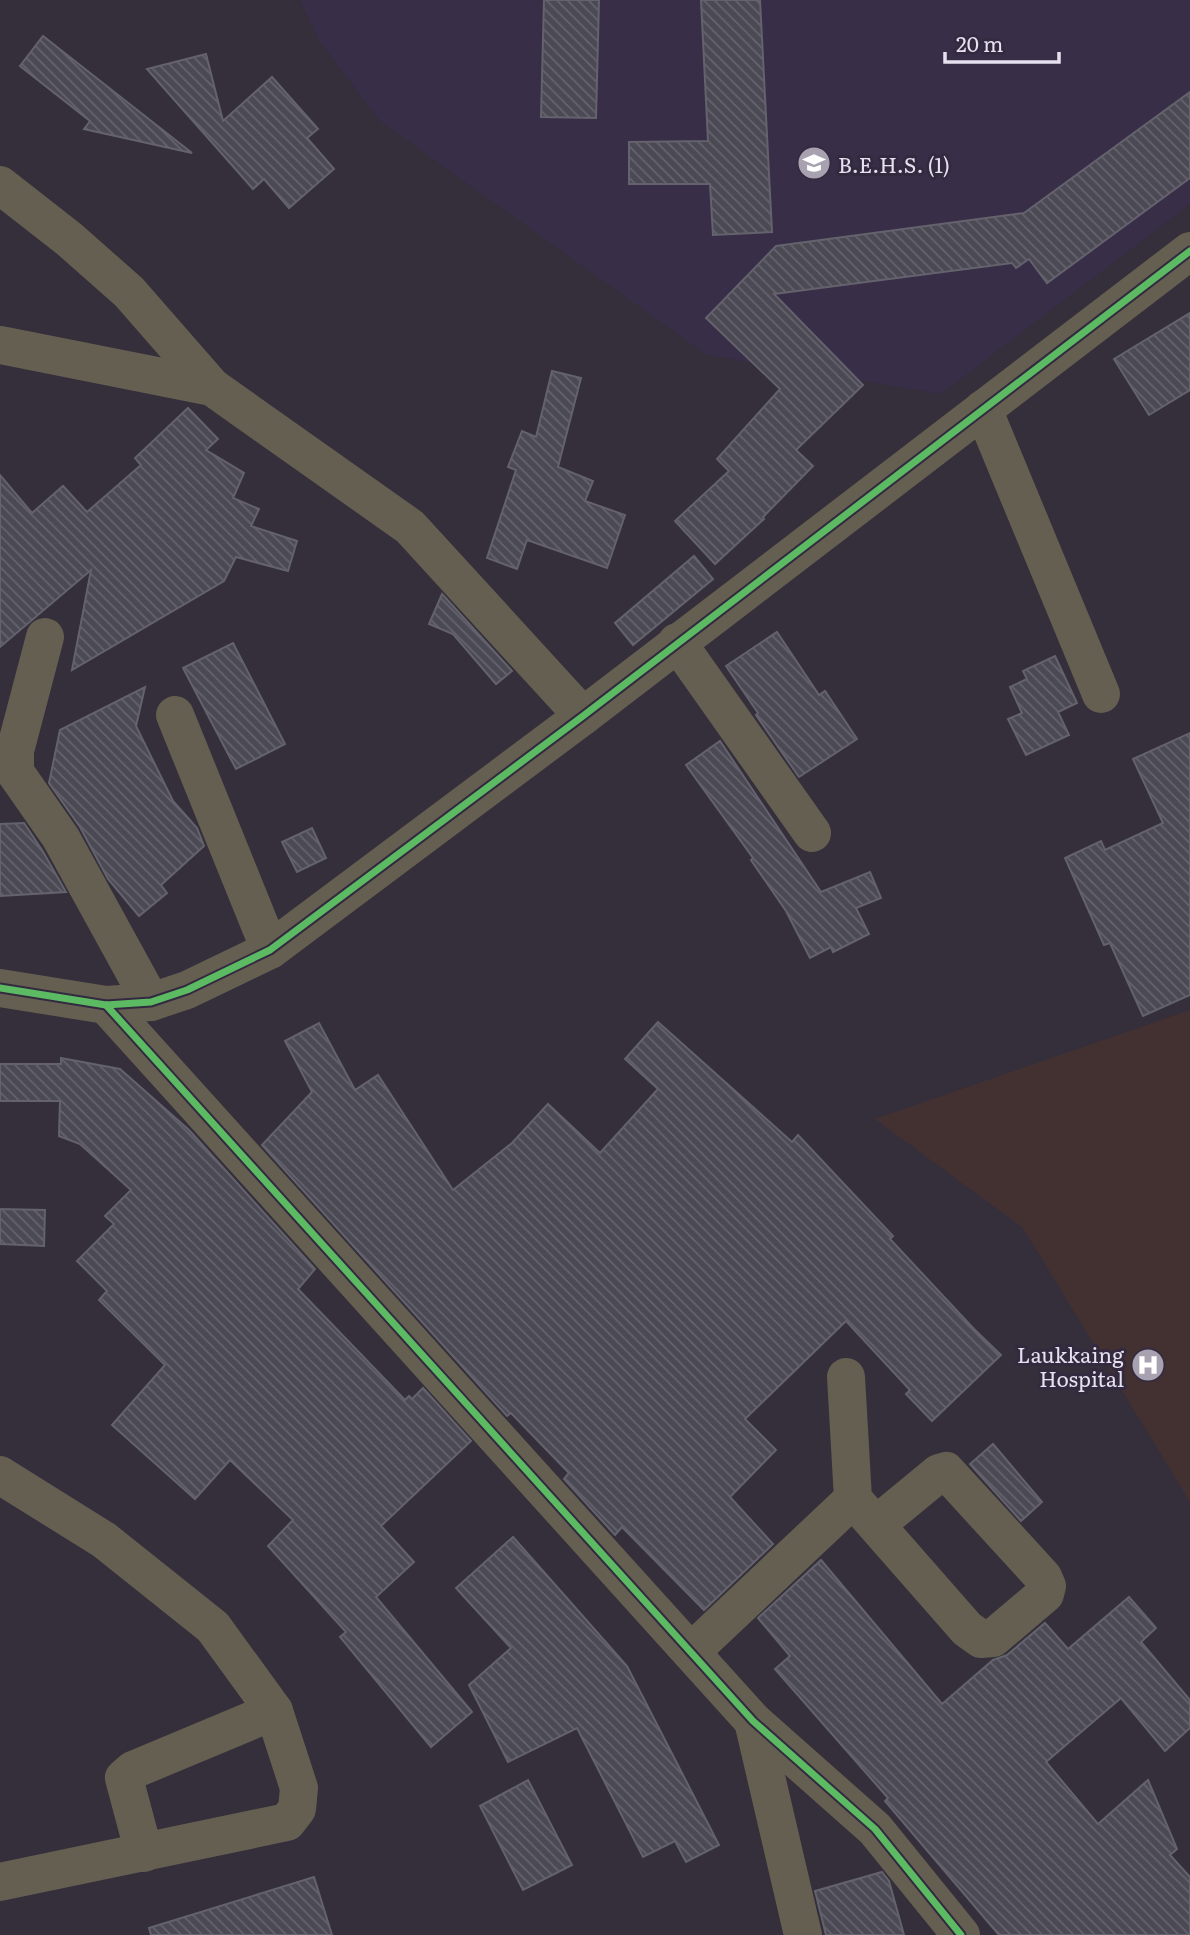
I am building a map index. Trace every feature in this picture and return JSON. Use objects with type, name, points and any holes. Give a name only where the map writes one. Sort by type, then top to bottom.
[{"type":"street","points":[[0,185],[69,239],[129,292],[212,387],[410,527],[583,716]]},
{"type":"street","points":[[0,988],[106,1005],[151,1002],[187,990],[270,950],[583,716],[1190,251]]},
{"type":"street","points":[[0,345],[212,387]]},
{"type":"street","points":[[983,409],[1101,694]]},
{"type":"street","points":[[45,637],[15,751],[15,772],[61,838],[151,1002]]},
{"type":"street","points":[[677,642],[812,833]]},
{"type":"street","points":[[175,715],[270,950]]},
{"type":"street","points":[[106,1005],[753,1721],[875,1829],[961,1935]]},
{"type":"street","points":[[691,1652],[864,1512],[946,1471],[1043,1577],[1047,1586],[1045,1594],[993,1638],[981,1639],[967,1629],[864,1512],[846,1377]]},
{"type":"street","points":[[0,1475],[104,1540],[213,1627],[274,1711],[299,1788],[297,1809],[287,1822],[0,1882]]},
{"type":"street","points":[[144,1853],[124,1787],[124,1778],[132,1770],[274,1711]]},
{"type":"street","points":[[753,1721],[803,1935]]},
{"type":"shaded area","name":"B.E.H.S. (1)","points":[[300,0],[1190,0],[1190,204],[941,394],[707,355],[380,121],[319,40]]},
{"type":"shaded area","name":"Laukkaing Hospital","points":[[1190,1010],[1190,1502],[1023,1228],[875,1119]]},
{"type":"building","points":[[544,0],[599,0],[596,118],[541,117]]},
{"type":"building","points":[[701,0],[760,0],[772,232],[713,235],[710,184],[629,184],[629,142],[708,141]]},
{"type":"building","points":[[43,36],[192,153],[84,129],[90,121],[20,66]]},
{"type":"building","points":[[206,54],[223,121],[272,77],[318,129],[307,138],[334,169],[289,208],[264,179],[253,189],[147,69]]},
{"type":"building","points":[[1190,92],[1190,178],[1047,283],[1029,259],[1016,268],[1012,263],[774,294],[863,385],[796,450],[813,466],[764,519],[715,564],[675,521],[729,471],[717,459],[780,389],[706,318],[776,246],[1024,213]]},
{"type":"building","points":[[1190,313],[1190,390],[1149,415],[1114,359]]},
{"type":"building","points":[[552,371],[581,378],[558,467],[593,481],[585,501],[625,515],[607,568],[527,540],[517,569],[487,558],[516,470],[508,467],[522,431],[536,437]]},
{"type":"building","points":[[188,408],[218,439],[206,450],[244,473],[233,498],[259,509],[251,526],[297,541],[288,571],[236,557],[224,581],[72,670],[91,570],[0,647],[0,475],[32,513],[63,486],[87,512],[141,465],[135,458]]},
{"type":"building","points":[[694,556],[713,579],[633,645],[615,623]]},
{"type":"building","points":[[442,594],[512,671],[496,684],[453,634],[429,624]]},
{"type":"building","points":[[777,632],[819,695],[825,691],[857,739],[799,777],[726,666]]},
{"type":"building","points":[[233,643],[285,744],[236,769],[183,668]]},
{"type":"building","points":[[1055,656],[1077,703],[1058,712],[1069,735],[1026,755],[1008,719],[1022,713],[1010,687],[1027,679],[1023,671]]},
{"type":"building","points":[[145,687],[136,726],[173,801],[197,828],[204,846],[161,885],[167,893],[139,916],[108,879],[80,827],[49,783],[60,730]]},
{"type":"building","points":[[1190,733],[1190,995],[1143,1016],[1110,943],[1104,945],[1065,858],[1101,841],[1105,850],[1163,823],[1133,759]]},
{"type":"building","points":[[720,741],[821,892],[870,872],[881,898],[856,908],[869,934],[833,952],[831,947],[810,958],[786,911],[751,860],[753,858],[686,765]]},
{"type":"building","points":[[24,823],[66,892],[0,896],[0,824]]},
{"type":"building","points":[[312,828],[326,858],[297,872],[282,842]]},
{"type":"building","points":[[658,1022],[792,1142],[798,1135],[893,1236],[890,1239],[1001,1355],[932,1421],[906,1394],[910,1390],[846,1321],[745,1419],[776,1450],[730,1497],[773,1544],[704,1610],[622,1527],[615,1535],[564,1479],[569,1473],[511,1413],[507,1416],[262,1145],[312,1092],[285,1041],[319,1023],[355,1090],[378,1075],[453,1190],[512,1143],[548,1104],[600,1153],[658,1089],[625,1059]]},
{"type":"building","points":[[61,1058],[120,1069],[189,1130],[315,1269],[298,1289],[405,1400],[409,1396],[412,1399],[423,1388],[471,1441],[381,1526],[414,1562],[376,1597],[472,1712],[431,1747],[340,1637],[346,1632],[268,1546],[293,1520],[230,1460],[195,1499],[112,1425],[165,1365],[99,1300],[107,1291],[77,1261],[114,1224],[105,1216],[131,1190],[80,1144],[59,1136],[60,1101],[0,1101],[0,1064],[61,1064]]},
{"type":"building","points":[[0,1209],[45,1210],[44,1246],[0,1244]]},
{"type":"building","points":[[993,1444],[1042,1502],[1021,1521],[970,1464]]},
{"type":"building","points":[[513,1537],[627,1666],[719,1845],[686,1862],[675,1841],[643,1857],[577,1728],[508,1762],[469,1685],[511,1648],[456,1588]]},
{"type":"building","points":[[821,1560],[942,1704],[993,1660],[1007,1655],[1045,1623],[1068,1649],[1129,1597],[1156,1628],[1141,1642],[1190,1700],[1190,1728],[1165,1751],[1121,1698],[1046,1762],[1098,1824],[1148,1780],[1177,1849],[1170,1855],[1190,1877],[1190,1935],[999,1935],[885,1801],[888,1798],[775,1669],[790,1656],[758,1618]]},
{"type":"building","points":[[528,1780],[572,1865],[523,1890],[480,1806]]},
{"type":"building","points":[[882,1872],[889,1881],[904,1935],[826,1935],[815,1891]]},
{"type":"building","points":[[314,1877],[332,1935],[151,1935],[149,1928]]},
{"type":"cycle path","points":[[0,988],[106,1005],[151,1002],[187,990],[270,950],[583,716],[1190,251]]},
{"type":"cycle path","points":[[106,1005],[753,1721],[875,1829],[961,1935]]},
{"type":"place","name":"B.E.H.S. (1)","points":[[814,163]]},
{"type":"place","name":"Laukkaing Hospital","points":[[1148,1365]]}]
